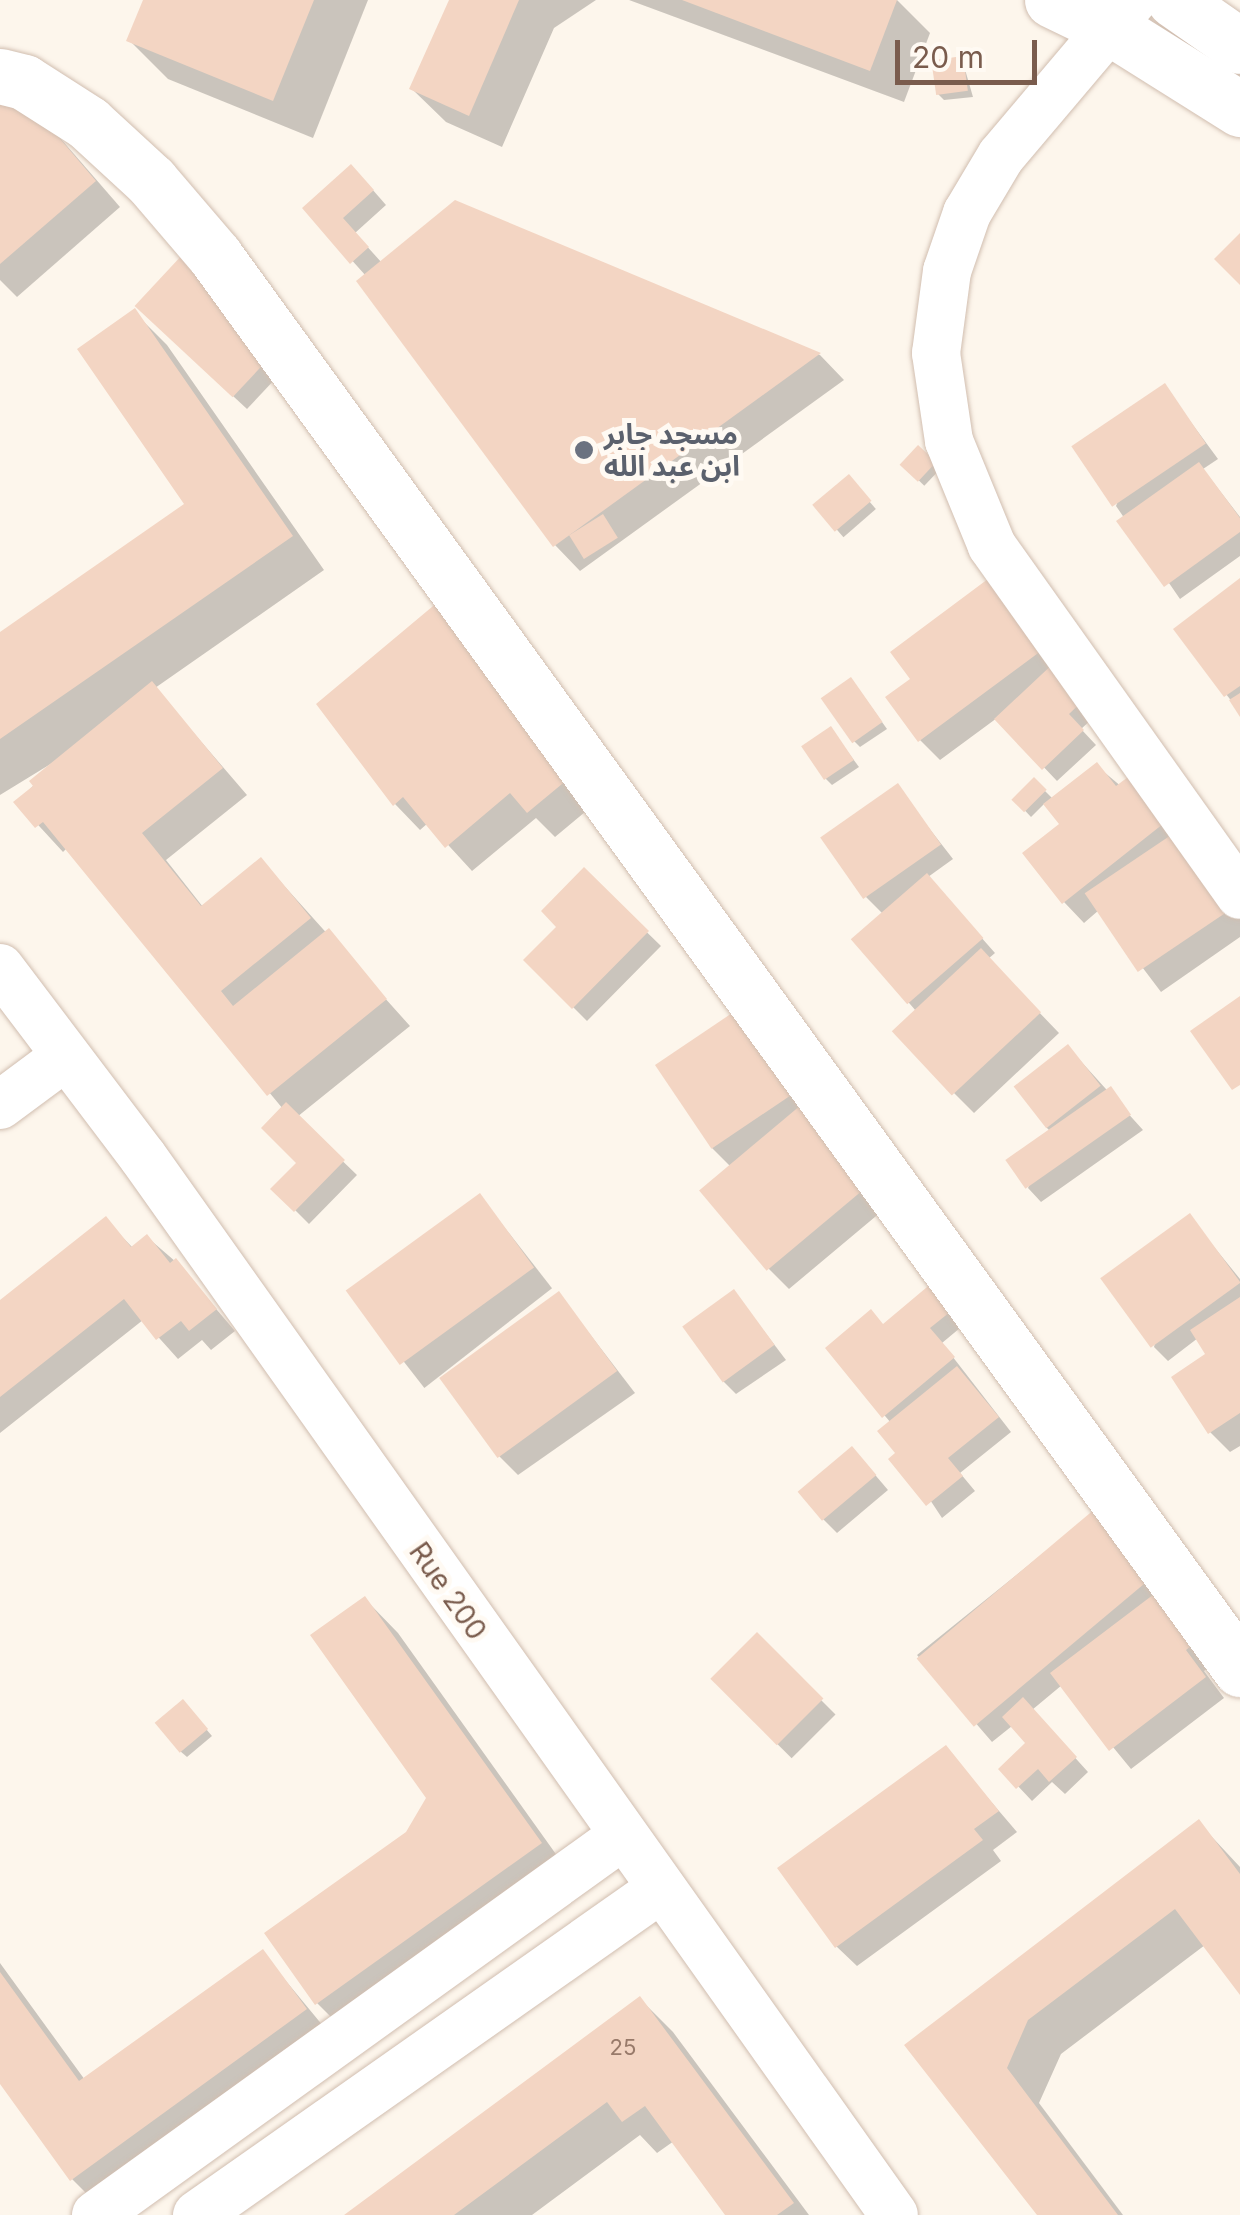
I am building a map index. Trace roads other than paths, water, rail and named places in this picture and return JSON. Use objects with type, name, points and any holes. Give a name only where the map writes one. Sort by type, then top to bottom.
[{"type":"street","points":[[1052,0],[1124,15],[1240,110]]},
{"type":"street","points":[[1174,0],[1240,46]]},
{"type":"street","points":[[1124,15],[1001,156],[966,213],[947,271],[936,353],[949,441],[992,546],[1240,895]]},
{"type":"street","points":[[0,76],[24,82],[88,124],[152,181],[215,256],[1240,1669]]},
{"type":"street","name":"Rue 200","points":[[0,968],[894,2215]]},
{"type":"street","points":[[0,1105],[66,1056]]},
{"type":"street","points":[[96,2215],[621,1838]]},
{"type":"street","points":[[198,2215],[659,1890]]},
{"type":"place","name":"مسجد جابر ابن عبد الله","points":[[584,450]]}]
